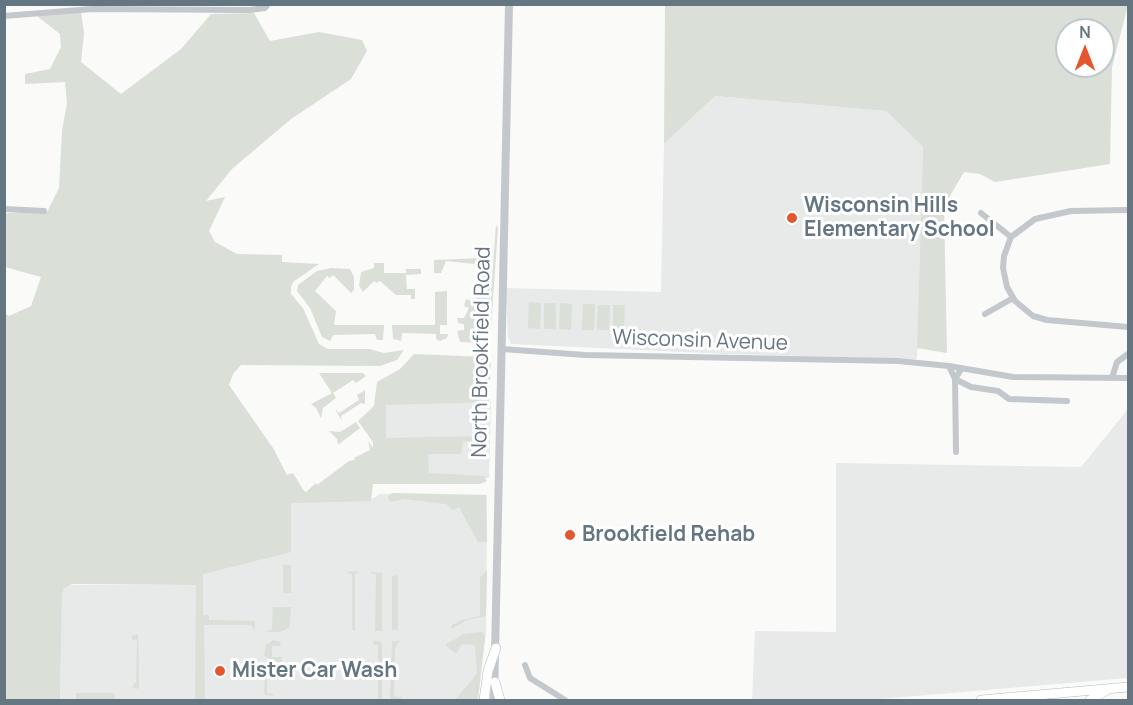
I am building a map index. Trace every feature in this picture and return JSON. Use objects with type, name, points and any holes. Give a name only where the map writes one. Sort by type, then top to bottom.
[{"type":"main road","points":[[484,700],[488,671],[496,648]]},
{"type":"main road","points":[[495,682],[500,700]]},
{"type":"main road","points":[[981,700],[1128,687]]},
{"type":"main road","points":[[1090,700],[1109,689]]},
{"type":"street","name":"North Brookfield Road","points":[[495,700],[508,4]]},
{"type":"street","points":[[4,16],[92,9],[267,6]]},
{"type":"street","points":[[4,209],[44,211]]},
{"type":"street","points":[[1128,210],[1089,209],[1045,216],[1025,224],[1011,237],[1004,256],[1003,268],[1007,287],[1013,298],[1027,312],[1040,318],[1128,327]]},
{"type":"street","points":[[981,213],[1011,237]]},
{"type":"street","points":[[985,314],[1013,298]]},
{"type":"street","name":"Wisconsin Avenue","points":[[502,349],[585,355],[898,361],[949,366],[1013,377],[1128,378]]},
{"type":"street","points":[[1112,378],[1117,362],[1128,354]]},
{"type":"street","points":[[949,366],[954,379],[956,452]]},
{"type":"street","points":[[954,379],[962,368]]},
{"type":"street","points":[[954,379],[970,387],[998,391],[1009,399],[1067,400]]},
{"type":"street","points":[[525,665],[530,678],[565,700]]},
{"type":"shaded area","points":[[665,5],[1128,5],[1115,55],[1115,18],[1055,18],[1055,78],[1112,78],[1110,164],[995,182],[980,174],[964,172],[944,206],[947,353],[917,348],[923,147],[886,111],[715,96],[664,144]]},
{"type":"shaded area","points":[[81,12],[84,33],[81,62],[121,94],[181,49],[211,14],[254,13],[270,41],[319,32],[362,40],[367,51],[351,79],[291,119],[232,169],[206,201],[225,197],[209,231],[215,242],[237,254],[282,255],[282,262],[319,264],[293,282],[291,294],[303,308],[319,344],[328,349],[369,349],[384,353],[404,350],[397,360],[380,366],[241,365],[233,374],[229,385],[273,448],[287,475],[293,473],[304,491],[306,492],[349,461],[355,460],[354,458],[370,450],[368,441],[373,448],[373,442],[358,421],[374,406],[377,382],[400,369],[414,354],[487,357],[491,361],[489,402],[386,405],[386,438],[488,436],[487,443],[463,441],[461,454],[428,454],[429,473],[484,476],[487,481],[480,484],[373,484],[371,501],[291,503],[291,552],[203,574],[203,615],[209,615],[209,620],[255,621],[255,631],[251,625],[204,625],[205,700],[195,700],[196,585],[72,584],[64,588],[62,594],[60,700],[5,700],[4,313],[9,316],[31,306],[41,277],[5,267],[5,216],[7,213],[47,212],[59,188],[62,131],[67,103],[65,82],[25,84],[25,74],[50,69],[61,47],[60,34],[37,16]]},
{"type":"shaded area","name":"Wisconsin Hills Elementary School","points":[[715,96],[886,111],[923,147],[917,359],[728,354],[511,344],[508,337],[506,288],[661,292],[664,144]]},
{"type":"shaded area","points":[[496,225],[498,228],[490,342],[491,291]]},
{"type":"shaded area","points":[[493,246],[487,343],[460,342],[457,331],[464,330],[464,324],[458,323],[457,318],[464,318],[469,308],[464,306],[466,299],[474,302],[482,284],[477,281],[477,274],[483,272],[483,268],[479,261],[474,264],[446,261],[441,273],[434,273],[434,260],[483,258],[486,252],[480,252],[479,247]]},
{"type":"shaded area","points":[[374,263],[384,263],[384,273],[406,273],[406,269],[421,269],[421,274],[406,275],[407,289],[415,289],[415,299],[411,299],[411,295],[396,295],[380,281],[377,283],[374,281],[363,292],[359,286],[361,272],[374,268]]},
{"type":"shaded area","points":[[331,268],[350,269],[354,277],[354,290],[351,293],[333,275],[330,278],[327,276],[315,291],[336,311],[334,325],[384,325],[383,340],[377,340],[375,334],[333,335],[330,341],[322,337],[310,308],[297,291],[298,285],[317,271]]},
{"type":"shaded area","points":[[447,291],[447,325],[440,325],[440,334],[448,334],[447,338],[440,341],[436,339],[436,334],[402,333],[401,341],[393,339],[392,325],[435,325],[435,292]]},
{"type":"shaded area","points":[[529,302],[541,303],[540,329],[528,328]]},
{"type":"shaded area","points":[[544,303],[556,303],[556,329],[544,329]]},
{"type":"shaded area","points":[[560,303],[572,304],[571,330],[559,329]]},
{"type":"shaded area","points":[[583,304],[595,304],[594,330],[582,330]]},
{"type":"shaded area","points":[[598,305],[610,305],[609,330],[597,330]]},
{"type":"shaded area","points":[[613,305],[625,305],[624,331],[613,330]]},
{"type":"shaded area","points":[[319,373],[363,373],[366,376],[356,383],[353,380],[333,393],[336,398],[323,408],[321,418],[311,404],[332,393]]},
{"type":"shaded area","points":[[365,390],[365,404],[361,403],[341,416],[342,421],[335,409],[339,413],[359,400],[357,395]]},
{"type":"shaded area","points":[[491,401],[489,478],[375,477],[375,402]]},
{"type":"shaded area","points":[[1128,409],[1128,678],[868,700],[752,700],[755,631],[836,632],[836,463],[1081,467]]},
{"type":"shaded area","points":[[356,422],[360,428],[338,445],[337,439],[329,431],[340,432]]},
{"type":"shaded area","points":[[392,493],[486,495],[487,542],[478,542],[459,507],[453,510],[446,504],[404,499],[390,502],[388,496]]},
{"type":"shaded area","points":[[380,494],[487,495],[486,634],[479,678],[458,700],[60,700],[62,585],[201,585],[202,569],[286,502],[370,500]]},
{"type":"shaded area","points":[[283,565],[291,565],[291,593],[283,593]]},
{"type":"shaded area","points":[[487,570],[486,616],[467,620],[451,629],[452,625],[462,620],[480,616],[480,577]]},
{"type":"shaded area","points":[[361,572],[355,574],[355,630],[352,630],[352,574],[346,573]]},
{"type":"shaded area","points":[[369,573],[382,573],[382,631],[375,631],[376,574]]},
{"type":"shaded area","points":[[397,575],[398,630],[392,630],[392,576]]},
{"type":"shaded area","points":[[273,607],[291,607],[289,628],[280,632],[266,632],[272,629]]},
{"type":"shaded area","points":[[484,633],[485,639],[478,700],[455,700],[477,674],[475,645],[462,644],[456,654],[445,645],[464,634]]},
{"type":"shaded area","points":[[138,634],[138,689],[132,687],[136,682],[137,640],[132,640],[132,636]]},
{"type":"shaded area","points":[[273,640],[280,642],[281,646],[272,646],[272,657],[282,657],[282,664],[264,656],[266,645]]},
{"type":"shaded area","points":[[373,641],[380,641],[382,644],[382,700],[378,700],[378,645],[373,644]]},
{"type":"shaded area","points":[[392,641],[400,641],[395,648],[394,696],[401,697],[401,700],[390,700]]},
{"type":"shaded area","points":[[266,664],[274,664],[267,666],[267,693],[273,696],[264,694]]},
{"type":"shaded area","points":[[76,693],[114,693],[115,700],[81,700],[76,698]]},
{"type":"place","name":"Wisconsin Hills Elementary School","points":[[792,218]]},
{"type":"place","name":"Brookfield Rehab","points":[[570,535]]},
{"type":"place","name":"Mister Car Wash","points":[[220,671]]}]
